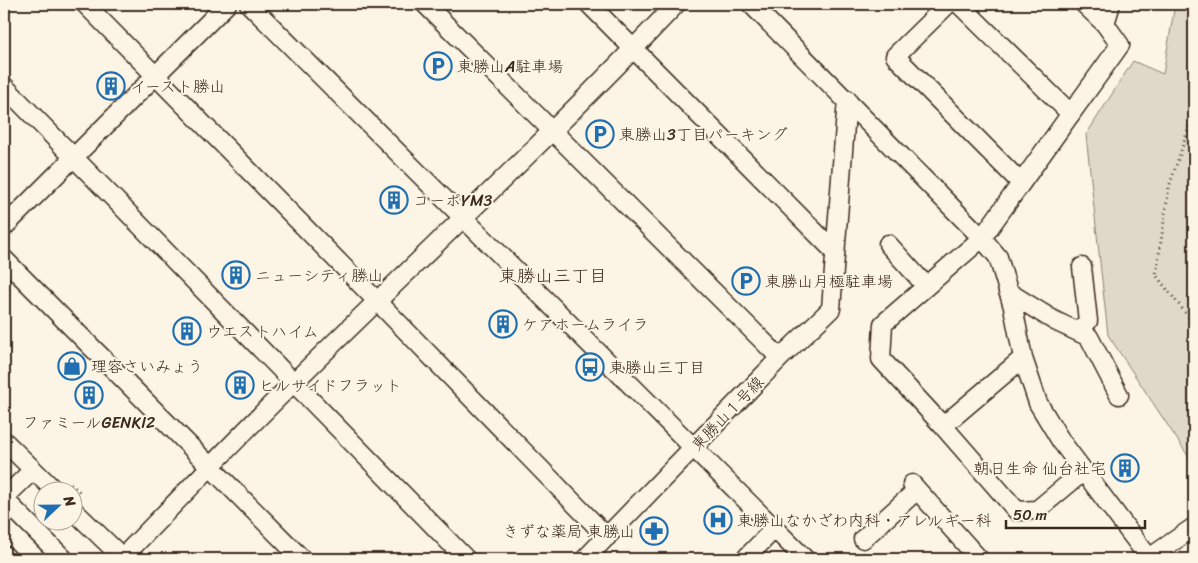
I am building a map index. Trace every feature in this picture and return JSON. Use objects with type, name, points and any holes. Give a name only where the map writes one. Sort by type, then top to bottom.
[{"type":"street","points":[[85,4],[607,537]]},
{"type":"street","points":[[4,227],[227,4]]},
{"type":"street","points":[[250,4],[805,559]]},
{"type":"street","points":[[425,4],[780,358]]},
{"type":"street","points":[[589,4],[835,252]]},
{"type":"street","points":[[82,507],[123,558],[210,466],[552,131],[676,4]]},
{"type":"street","points":[[751,4],[847,99],[982,238],[998,258],[1013,307],[1023,358],[1038,404],[1061,441],[1149,559],[1194,527]]},
{"type":"street","points":[[948,4],[895,56],[1021,183]]},
{"type":"street","points":[[959,4],[1071,114]]},
{"type":"street","points":[[1084,4],[1105,24],[1120,45],[982,238],[883,324],[881,359],[1017,510],[1037,510],[1084,471]]},
{"type":"street","points":[[1105,24],[1111,4]]},
{"type":"street","points":[[4,86],[72,158],[466,559]]},
{"type":"street","name":"東勝山１号線","points":[[585,559],[780,358],[831,309],[847,99]]},
{"type":"street","points":[[888,244],[926,286]]},
{"type":"street","points":[[4,259],[302,559]]},
{"type":"street","points":[[1078,332],[1088,321],[1082,267]]},
{"type":"street","points":[[1008,292],[1055,321],[1089,337],[1119,395]]},
{"type":"street","points":[[943,426],[1023,358]]},
{"type":"street","points":[[4,441],[33,470],[51,480]]},
{"type":"street","points":[[33,470],[4,498],[64,559]]},
{"type":"street","points":[[863,539],[914,487],[979,559]]},
{"type":"street","points":[[745,559],[774,529]]},
{"type":"street","points":[[4,555],[8,559]]},
{"type":"path","points":[[1194,112],[1169,187],[1156,274],[1194,324]]},
{"type":"path","points":[[4,418],[11,425]]},
{"type":"shaded area","points":[[1175,4],[1194,4],[1194,465],[1108,335],[1086,135],[1133,61],[1163,74]]},
{"type":"place","name":"東勝山A駐車場","points":[[438,66]]},
{"type":"place","name":"イースト勝山","points":[[111,86]]},
{"type":"place","name":"東勝山3丁目パーキング","points":[[600,134]]},
{"type":"place","name":"コーポYM3","points":[[394,200]]},
{"type":"place","name":"ニューシティ勝山","points":[[236,275]]},
{"type":"place","name":"東勝山月極駐車場","points":[[746,281]]},
{"type":"place","name":"ケアホームライラ","points":[[503,324]]},
{"type":"place","name":"ウエストハイム","points":[[187,331]]},
{"type":"place","name":"理容さいみょう","points":[[72,366]]},
{"type":"place","name":"東勝山三丁目","points":[[590,367]]},
{"type":"place","name":"ヒルサイドフラット","points":[[240,385]]},
{"type":"place","name":"ファミールGENKI2","points":[[89,395]]},
{"type":"place","name":"朝日生命 仙台社宅","points":[[1125,468]]},
{"type":"place","name":"東勝山なかざわ内科・アレルギー科","points":[[718,520]]},
{"type":"place","name":"きずな薬局 東勝山","points":[[654,531]]},
{"type":"district","name":"東勝山三丁目","points":[[553,276]]}]
